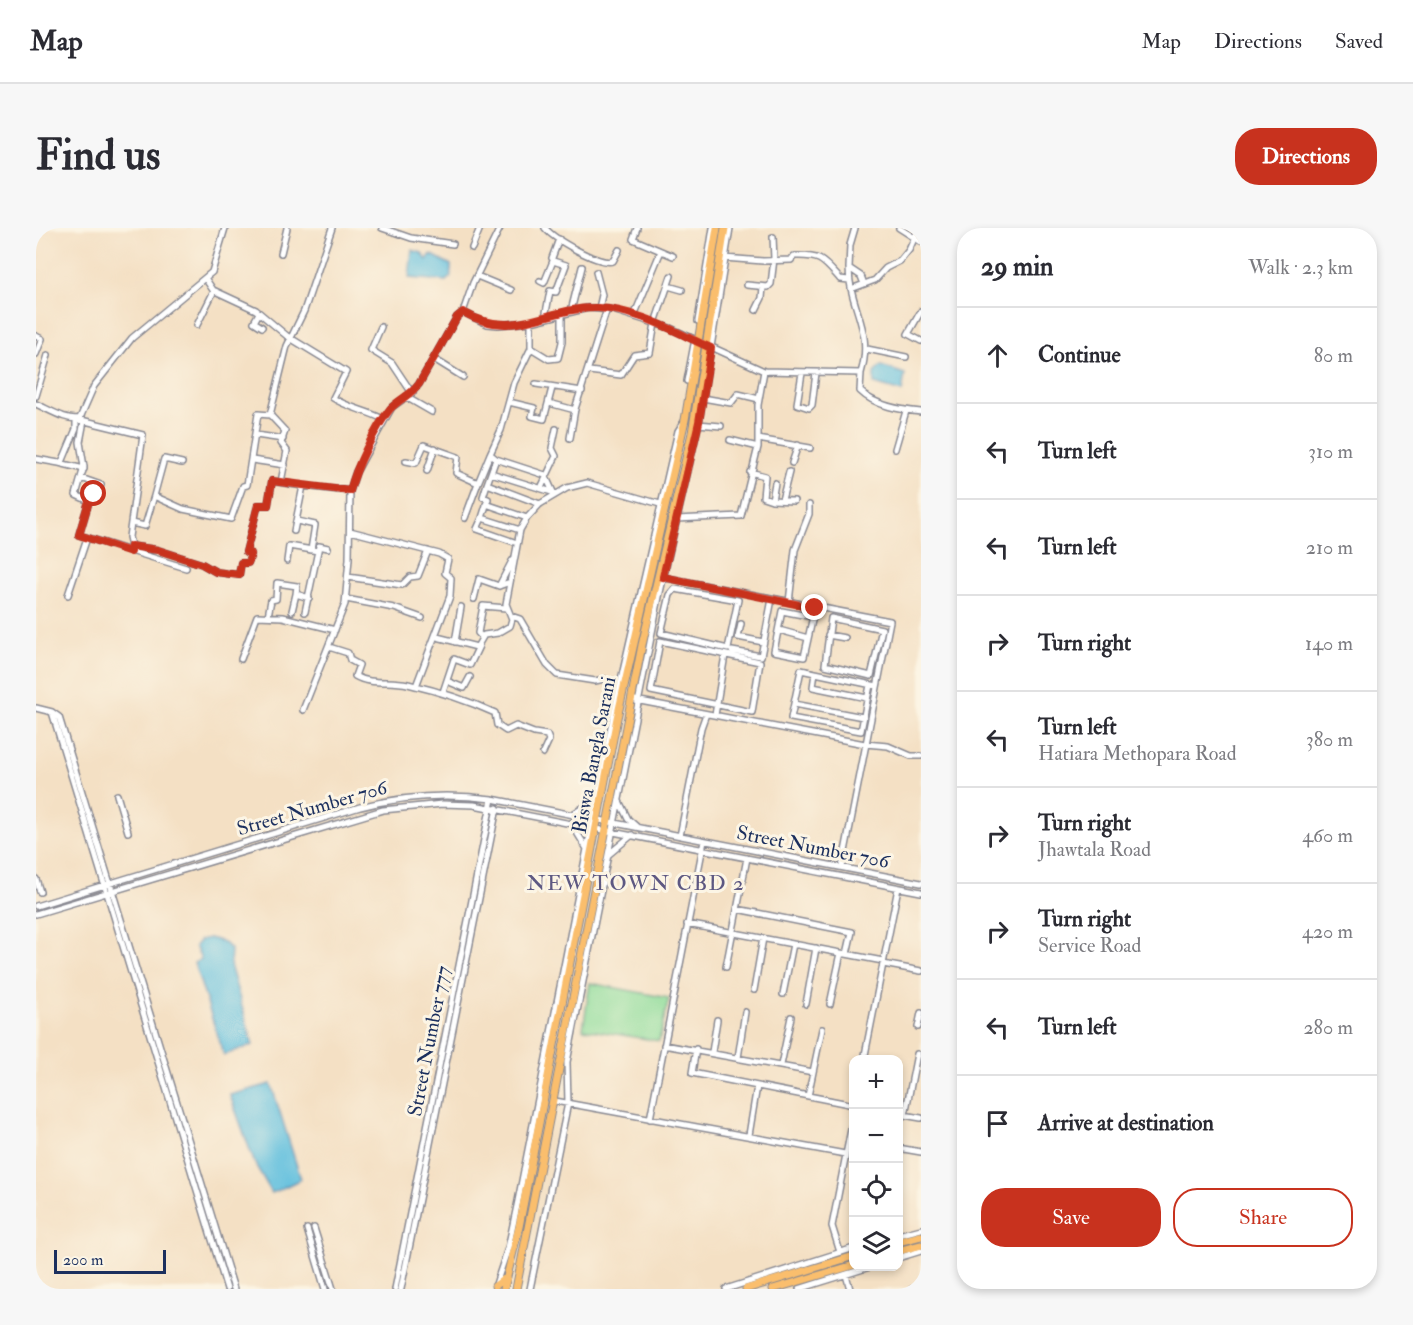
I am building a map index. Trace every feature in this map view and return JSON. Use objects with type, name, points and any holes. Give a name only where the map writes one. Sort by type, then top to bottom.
[{"type":"main road","name":"Biswa Bangla Sarani","points":[[504,1289],[594,828],[640,608],[685,420],[715,228]]},
{"type":"main road","name":"Biswa Bangla Sarani","points":[[516,1289],[660,577],[709,347],[724,228]]},
{"type":"main road","points":[[903,1241],[921,1236]]},
{"type":"main road","points":[[903,1250],[921,1245]]},
{"type":"main road","points":[[746,1289],[849,1258]]},
{"type":"main road","points":[[774,1289],[849,1266]]},
{"type":"main road","points":[[495,1288],[507,1277]]},
{"type":"street","points":[[59,463],[69,447],[94,386],[132,338],[212,272],[225,228]]},
{"type":"street","points":[[281,253],[286,228]]},
{"type":"street","points":[[270,415],[291,338],[304,311],[332,228]]},
{"type":"street","points":[[382,228],[399,231],[417,240],[453,244]]},
{"type":"street","points":[[472,248],[480,228]]},
{"type":"street","points":[[303,710],[346,598],[350,491],[356,472],[383,419],[392,407],[412,393],[457,317],[463,312],[500,228]]},
{"type":"street","points":[[545,228],[559,239],[608,262],[613,261],[619,250]]},
{"type":"street","points":[[638,228],[633,239],[673,256]]},
{"type":"street","points":[[730,228],[698,424],[660,577],[891,621],[874,686],[842,867]]},
{"type":"street","points":[[855,228],[850,245],[849,280],[867,349],[860,389],[863,394],[873,400],[906,411],[921,412]]},
{"type":"street","points":[[899,228],[918,241]]},
{"type":"street","points":[[851,289],[875,280],[886,268],[900,261],[918,241],[919,228]]},
{"type":"street","points":[[747,285],[763,287],[771,284],[774,259],[773,237]]},
{"type":"street","points":[[552,258],[559,239]]},
{"type":"street","points":[[634,316],[661,251]]},
{"type":"street","points":[[724,258],[763,261],[817,257],[827,263],[840,279],[849,280]]},
{"type":"street","points":[[540,281],[544,284],[553,261],[566,265],[556,292],[550,291],[545,318]]},
{"type":"street","points":[[571,311],[582,267]]},
{"type":"street","points":[[849,268],[861,276],[864,284]]},
{"type":"street","points":[[596,272],[602,295],[599,308]]},
{"type":"street","points":[[477,276],[511,290]]},
{"type":"street","points":[[589,371],[621,375],[634,355],[650,353],[655,323],[671,276]]},
{"type":"street","points":[[205,278],[214,291],[259,313],[291,338],[346,372],[333,398],[342,404],[383,419]]},
{"type":"street","points":[[668,286],[682,290]]},
{"type":"street","points":[[756,309],[762,298],[763,287]]},
{"type":"street","points":[[197,325],[214,291]]},
{"type":"street","points":[[463,312],[492,325],[531,322],[571,311],[607,309],[655,323],[709,347],[731,354],[764,371],[861,373]]},
{"type":"street","points":[[570,438],[575,410],[607,309]]},
{"type":"street","points":[[921,311],[908,334],[921,340]]},
{"type":"street","points":[[259,313],[254,322],[262,327]]},
{"type":"street","points":[[531,348],[549,359],[558,358],[562,342],[562,313]]},
{"type":"street","points":[[465,518],[509,402],[516,377],[531,348],[531,322]]},
{"type":"street","points":[[381,327],[371,350],[392,363],[412,393]]},
{"type":"street","points":[[36,336],[42,339],[36,354]]},
{"type":"street","points":[[687,381],[697,341]]},
{"type":"street","points":[[867,349],[906,357]]},
{"type":"street","points":[[36,396],[48,356]]},
{"type":"street","points":[[434,359],[463,377]]},
{"type":"street","points":[[676,519],[741,516],[758,447],[759,399],[764,371]]},
{"type":"street","points":[[802,373],[797,404],[809,408],[812,405],[816,373]]},
{"type":"street","points":[[536,384],[552,388],[556,385],[582,391]]},
{"type":"street","points":[[509,402],[534,408],[532,416],[544,419],[552,388]]},
{"type":"street","points":[[703,398],[731,403],[738,394],[759,399]]},
{"type":"street","points":[[406,396],[432,412]]},
{"type":"street","points":[[549,403],[575,410]]},
{"type":"street","points":[[36,404],[79,420],[143,435],[131,524],[131,549]]},
{"type":"street","points":[[895,449],[906,411]]},
{"type":"street","points":[[154,496],[183,509],[231,519],[243,486],[247,485],[258,414],[270,415],[285,431],[281,443],[287,451],[281,482]]},
{"type":"street","points":[[79,420],[84,469],[76,495],[89,501]]},
{"type":"street","points":[[596,819],[597,799],[620,684],[660,504],[678,431],[685,420]]},
{"type":"street","points":[[698,424],[721,426]]},
{"type":"street","points":[[541,488],[545,475],[550,472],[556,456],[552,448],[556,429]]},
{"type":"street","points":[[256,435],[283,440]]},
{"type":"street","points":[[758,439],[810,448]]},
{"type":"street","points":[[730,440],[758,447]]},
{"type":"street","points":[[405,461],[416,463],[424,445],[435,448],[458,457],[456,473],[478,483]]},
{"type":"street","points":[[792,463],[798,445]]},
{"type":"street","points":[[427,471],[435,448]]},
{"type":"street","points":[[490,454],[496,459],[545,475],[553,493]]},
{"type":"street","points":[[36,459],[84,469]]},
{"type":"street","points":[[131,524],[145,526],[164,459],[182,463]]},
{"type":"street","points":[[496,459],[483,497],[488,499],[477,529],[517,543]]},
{"type":"street","points":[[252,460],[285,465]]},
{"type":"street","points":[[750,472],[765,476],[763,497],[772,500],[794,501]]},
{"type":"street","points":[[782,500],[789,472]]},
{"type":"street","points":[[491,473],[553,493]]},
{"type":"street","points":[[81,478],[102,485],[98,494],[94,493],[89,501],[79,535],[131,549],[186,568]]},
{"type":"street","points":[[131,549],[158,550],[202,564],[216,572],[239,575],[241,563],[248,563],[251,554],[246,552],[258,505],[268,505],[272,481],[350,491]]},
{"type":"street","points":[[482,637],[498,633],[510,626],[511,616],[506,608],[520,530],[527,518],[553,493],[587,483],[660,504]]},
{"type":"street","points":[[772,500],[775,483]]},
{"type":"street","points":[[487,484],[540,504]]},
{"type":"street","points":[[294,531],[303,486]]},
{"type":"street","points":[[486,504],[527,518]]},
{"type":"street","points":[[789,602],[795,550],[809,514],[809,504]]},
{"type":"street","points":[[482,518],[520,530]]},
{"type":"street","points":[[297,521],[315,525],[311,550]]},
{"type":"street","points":[[350,531],[446,556],[445,573],[451,578],[450,596],[416,686]]},
{"type":"street","points":[[68,595],[87,538]]},
{"type":"street","points":[[287,561],[289,546],[318,551]]},
{"type":"street","points":[[305,612],[319,546],[328,548]]},
{"type":"street","points":[[348,577],[402,585],[410,578],[418,576],[428,551]]},
{"type":"street","points":[[499,586],[515,553]]},
{"type":"street","points":[[474,599],[479,579],[499,586],[510,582]]},
{"type":"street","points":[[268,616],[271,600],[276,599],[277,582],[297,586],[292,611]]},
{"type":"street","points":[[704,593],[706,584]]},
{"type":"street","points":[[675,589],[704,593],[738,600],[728,649],[661,633],[670,595],[675,589]]},
{"type":"street","points":[[296,594],[309,598]]},
{"type":"street","points":[[346,598],[394,608],[422,618]]},
{"type":"street","points":[[732,651],[761,656],[772,599]]},
{"type":"street","points":[[482,637],[478,633],[483,606],[506,608]]},
{"type":"street","points":[[455,642],[461,607]]},
{"type":"street","points":[[813,617],[782,610],[774,651],[804,657],[808,638],[813,617],[815,608]]},
{"type":"street","points":[[852,623],[854,614]]},
{"type":"street","points":[[241,659],[257,616],[292,619],[335,630]]},
{"type":"street","points":[[511,616],[520,619],[547,664],[557,675],[620,684]]},
{"type":"street","points":[[831,618],[852,623],[882,629],[871,676],[825,665],[831,618]]},
{"type":"street","points":[[741,624],[738,638],[764,642]]},
{"type":"street","points":[[779,630],[808,638]]},
{"type":"street","points":[[828,635],[845,638]]},
{"type":"street","points":[[436,637],[479,646]]},
{"type":"street","points":[[443,692],[454,659],[470,665],[482,637]]},
{"type":"street","points":[[660,641],[725,655],[760,663],[752,712],[651,691],[660,641]]},
{"type":"street","points":[[329,647],[348,653],[350,660],[359,665],[356,677],[367,681],[376,679],[443,692],[495,714],[497,724],[506,731],[516,726],[534,734],[548,735],[549,740],[543,753]]},
{"type":"street","points":[[715,715],[725,655]]},
{"type":"street","points":[[789,729],[801,670],[874,686]]},
{"type":"street","points":[[815,673],[813,687],[867,698]]},
{"type":"street","points":[[447,681],[464,688],[470,677]]},
{"type":"street","points":[[791,718],[861,731],[867,698],[874,686]]},
{"type":"street","points":[[611,821],[618,800],[635,700],[865,744],[888,746],[911,756],[921,756]]},
{"type":"street","points":[[794,704],[863,717]]},
{"type":"street","points":[[36,708],[52,712],[109,884],[227,1276],[234,1289]]},
{"type":"street","points":[[680,836],[701,728],[706,714]]},
{"type":"street","points":[[117,795],[128,832]]},
{"type":"street","name":"Street Number 706","points":[[36,906],[381,801],[446,796],[492,800],[573,814],[921,883]]},
{"type":"street","points":[[573,814],[597,799]]},
{"type":"street","name":"Street Number 777","points":[[395,1289],[492,800]]},
{"type":"street","points":[[618,800],[628,819],[637,827]]},
{"type":"street","name":"Street Number 777","points":[[401,1289],[499,801]]},
{"type":"street","name":"Street Number 706","points":[[36,914],[383,810],[442,804],[497,809],[921,892]]},
{"type":"street","points":[[571,823],[587,849]]},
{"type":"street","points":[[544,1083],[587,849],[594,828]]},
{"type":"street","points":[[530,1289],[568,1103],[567,1062],[609,831]]},
{"type":"street","points":[[606,857],[633,836]]},
{"type":"street","points":[[650,1119],[704,841]]},
{"type":"street","points":[[726,967],[747,858]]},
{"type":"street","points":[[36,879],[40,892]]},
{"type":"street","points":[[865,1055],[898,888]]},
{"type":"street","points":[[737,909],[852,932],[830,1004]]},
{"type":"street","points":[[687,924],[816,948],[921,971]]},
{"type":"street","points":[[754,990],[763,938]]},
{"type":"street","points":[[783,994],[793,944]]},
{"type":"street","points":[[806,1004],[816,948]]},
{"type":"street","points":[[738,1058],[746,1012]]},
{"type":"street","points":[[918,1027],[921,1013]]},
{"type":"street","points":[[781,1065],[791,1017]]},
{"type":"street","points":[[712,1052],[717,1020]]},
{"type":"street","points":[[808,1096],[822,1029]]},
{"type":"street","points":[[664,1045],[813,1072]]},
{"type":"street","points":[[696,1050],[692,1073],[849,1104]]},
{"type":"street","points":[[902,1109],[917,1054]]},
{"type":"street","points":[[749,1135],[757,1086]]},
{"type":"street","points":[[555,1101],[846,1154]]},
{"type":"street","points":[[903,1114],[921,1118]]},
{"type":"street","points":[[840,1252],[832,1226],[849,1139]]},
{"type":"street","points":[[903,1149],[921,1152]]},
{"type":"street","points":[[495,1288],[521,1198]]},
{"type":"street","points":[[314,1227],[333,1289]]},
{"type":"street","points":[[307,1229],[326,1289]]},
{"type":"street","points":[[903,1234],[921,1229]]},
{"type":"street","points":[[726,1289],[849,1249]]},
{"type":"street","points":[[903,1256],[921,1251]]},
{"type":"street","points":[[799,1289],[858,1271]]},
{"type":"street","points":[[846,1275],[849,1289]]},
{"type":"street","points":[[227,1276],[227,1289]]},
{"type":"street","points":[[912,1289],[921,1286]]},
{"type":"green space","points":[[590,983],[669,998],[659,1041],[583,1029]]},
{"type":"water","points":[[412,250],[422,253],[427,260],[431,254],[451,265],[451,276],[446,281],[409,278]]},
{"type":"water","points":[[881,366],[905,374],[902,392],[874,384],[874,373]]},
{"type":"water","points":[[209,938],[221,941],[231,949],[230,965],[253,1045],[224,1055],[194,963],[201,959],[195,946],[200,940]]},
{"type":"water","points":[[271,1084],[301,1179],[272,1193],[255,1164],[230,1095]]},
{"type":"district","name":"NEW TOWN CBD 2","points":[[636,883]]},
{"type":"route","points":[[94,494],[92,500],[89,501],[79,535],[131,552],[131,546],[158,550],[202,564],[216,572],[239,575],[241,563],[248,563],[251,554],[246,552],[258,505],[268,505],[272,481],[350,491],[356,472],[383,419],[392,407],[412,393],[419,384],[457,317],[463,312],[487,324],[498,325],[531,322],[588,308],[613,310],[670,328],[711,348],[699,422],[663,577],[704,583],[815,608]]}]
